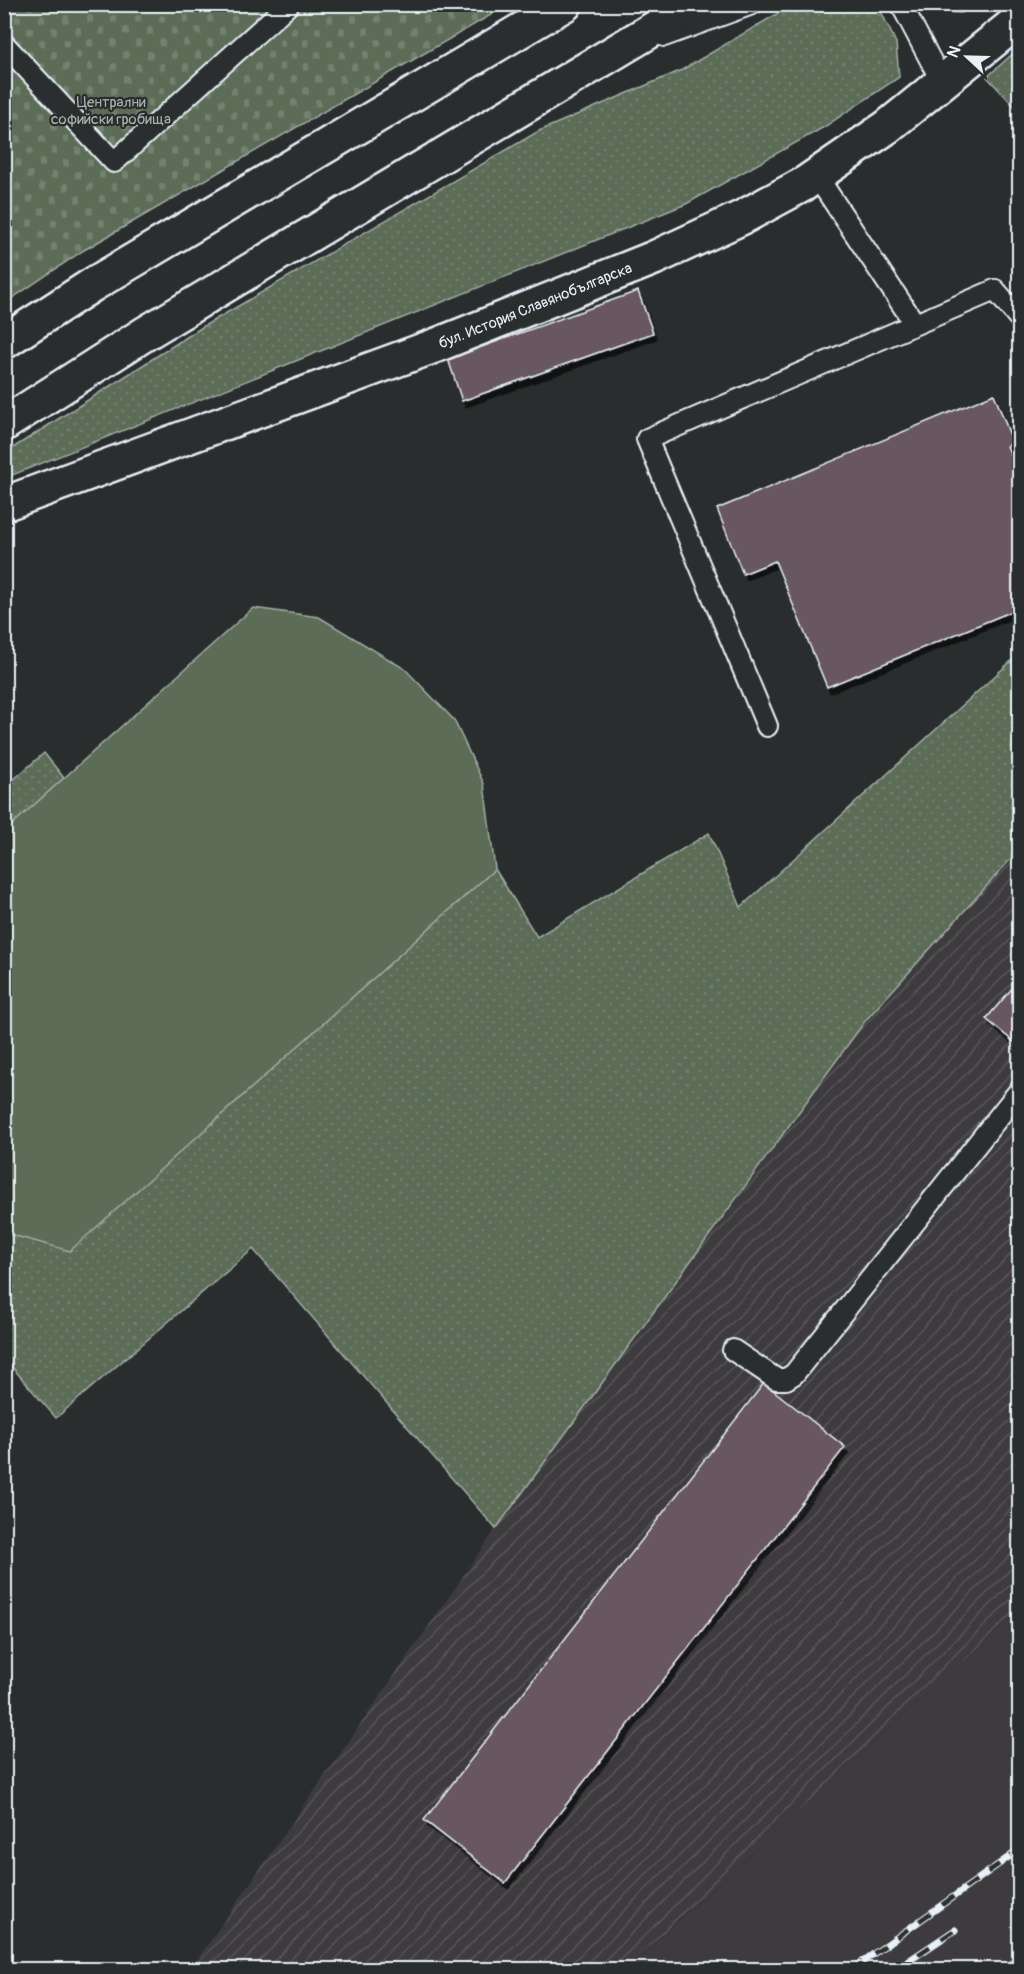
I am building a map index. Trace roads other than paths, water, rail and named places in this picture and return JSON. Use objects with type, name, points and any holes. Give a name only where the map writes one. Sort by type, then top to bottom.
[{"type":"main road","points":[[4,342],[92,285],[565,4]]},
{"type":"main road","points":[[4,423],[156,327],[695,4]]},
{"type":"main road","name":"бул. История Славянобългарска","points":[[4,504],[437,345],[654,258],[743,217],[816,175],[887,127],[943,84],[1020,19]]},
{"type":"lane","points":[[4,45],[114,162],[289,4]]},
{"type":"lane","points":[[602,59],[752,4]]},
{"type":"lane","points":[[901,4],[943,84]]},
{"type":"lane","points":[[816,175],[915,324]]},
{"type":"lane","points":[[767,726],[647,439],[995,290],[1020,319]]},
{"type":"lane","points":[[733,1350],[776,1380],[786,1379],[794,1374],[1020,1090]]},
{"type":"railway","points":[[851,1970],[1020,1849]]},
{"type":"railway","points":[[895,1970],[955,1930]]},
{"type":"railway","points":[[1005,1970],[1020,1956]]},
{"type":"park label","name":"Централни софийски гробища","points":[[111,110]]}]
